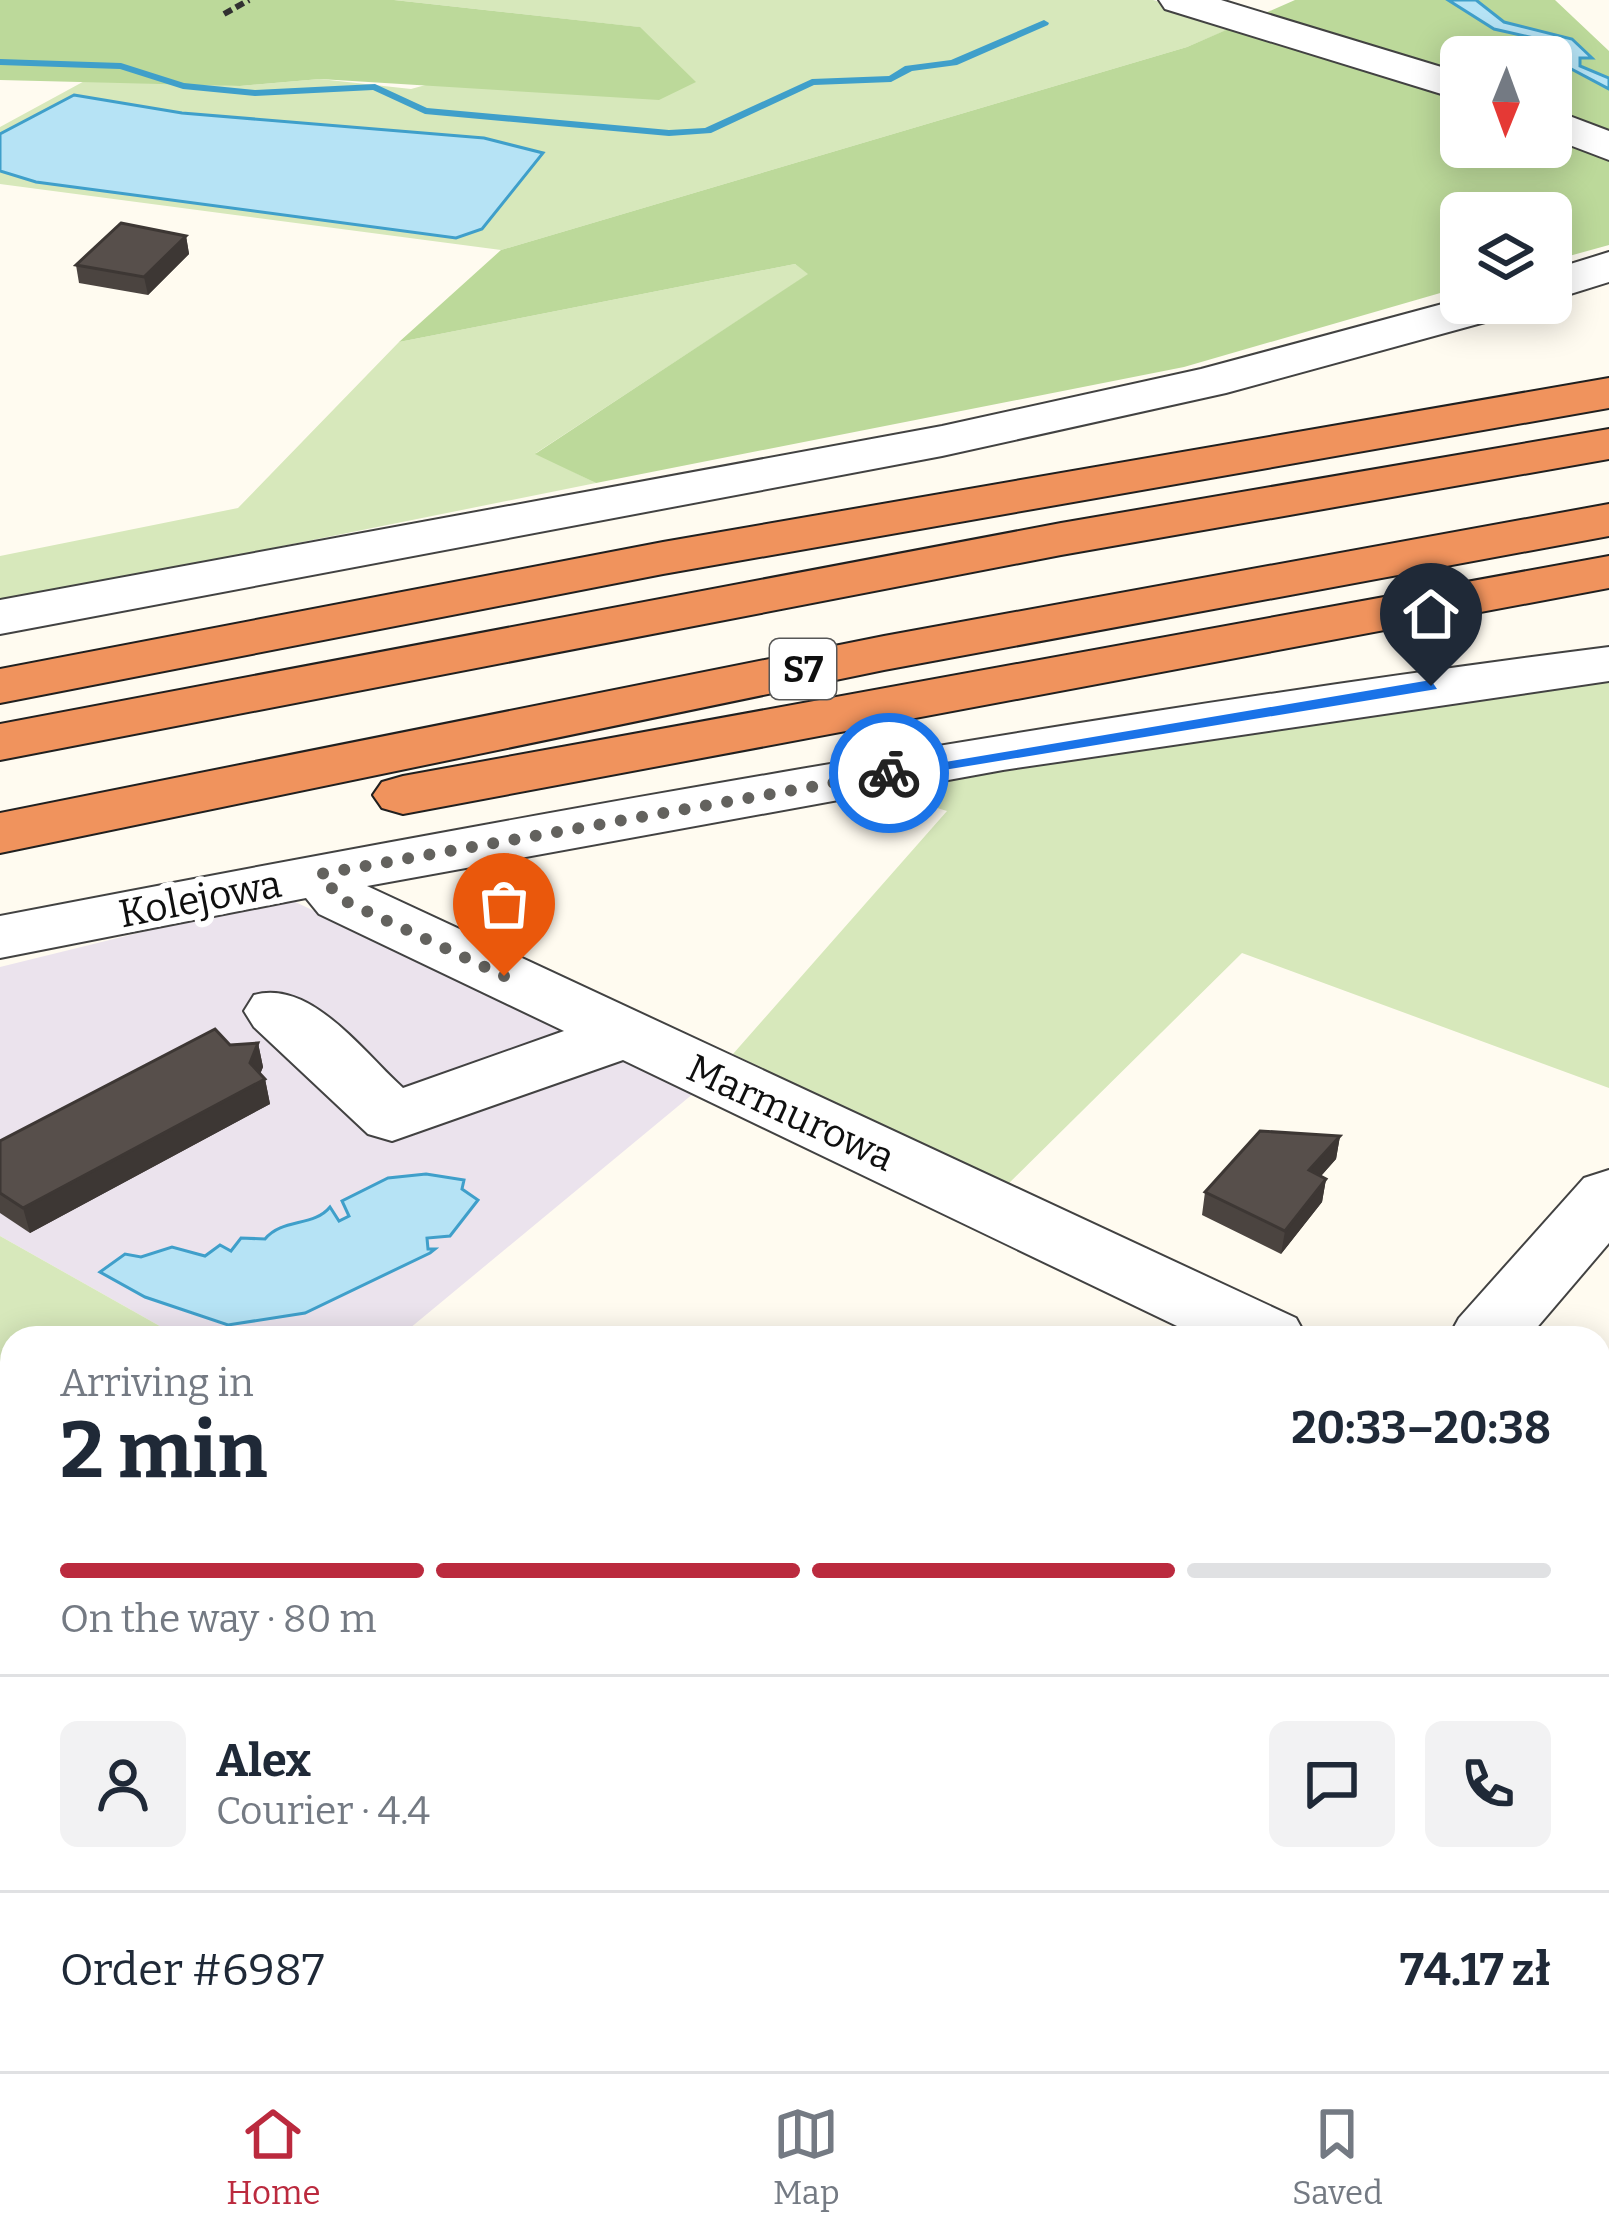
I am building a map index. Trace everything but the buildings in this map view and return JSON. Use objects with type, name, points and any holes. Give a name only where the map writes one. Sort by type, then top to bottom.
[{"type":"highway","points":[[1360,435],[1609,370]]},
{"type":"highway","points":[[0,686],[378,611],[1609,393]]},
{"type":"highway","name":"S7","points":[[0,742],[1038,543],[1609,444]]},
{"type":"highway","name":"S7","points":[[0,833],[884,653],[1609,520]]},
{"type":"highway","points":[[0,860],[658,750],[1609,572]]},
{"type":"street","points":[[1190,3],[1440,81]]},
{"type":"street","points":[[1572,131],[1609,147]]},
{"type":"street","points":[[1572,279],[1609,266]]},
{"type":"street","points":[[0,616],[942,441],[1230,376],[1440,319]]},
{"type":"street","name":"Kolejowa","points":[[0,937],[320,874],[1061,743],[1386,691],[1609,664]]},
{"type":"street","name":"Marmurowa","points":[[320,874],[341,899],[1245,1326]]},
{"type":"street","points":[[278,1011],[392,1117],[626,1034]]},
{"type":"street","points":[[1495,1326],[1609,1196]]},
{"type":"path","points":[[224,14],[249,0]]},
{"type":"shaded area","points":[[285,897],[694,1093],[412,1326],[160,1326],[0,1236],[0,967]]},
{"type":"green space","points":[[0,0],[394,0],[640,27],[696,82],[659,100],[320,79],[240,86],[0,80]]},
{"type":"green space","points":[[394,0],[1153,0],[1241,24],[1187,47],[501,250],[0,184],[0,127],[90,78],[240,86],[320,79],[411,89],[639,27]]},
{"type":"green space","points":[[1295,0],[1555,0],[1609,51],[1609,245],[1572,255],[1572,192],[1440,192],[1440,293],[1184,367],[596,483],[535,454],[808,274],[795,264],[399,342],[501,250],[1187,47]]},
{"type":"green space","points":[[795,264],[809,274],[536,453],[596,483],[0,603],[0,556],[238,508],[399,342]]},
{"type":"green space","points":[[1609,676],[1609,1088],[1242,953],[1004,1188],[733,1054],[947,811],[875,789]]},
{"type":"green space","points":[[0,1236],[160,1326],[0,1326]]},
{"type":"water","points":[[1448,0],[1476,0],[1504,22],[1560,36],[1525,36],[1494,29]]},
{"type":"water","points":[[1572,39],[1592,58],[1580,58],[1580,66],[1609,78],[1609,89],[1572,69]]},
{"type":"water","points":[[74,95],[182,113],[484,138],[543,153],[482,229],[456,238],[36,182],[0,171],[0,134]]},
{"type":"water","points":[[426,1174],[464,1180],[462,1189],[478,1200],[450,1236],[427,1238],[428,1249],[435,1249],[430,1253],[305,1313],[228,1325],[145,1297],[100,1272],[125,1254],[141,1257],[172,1247],[205,1256],[220,1245],[231,1251],[241,1238],[265,1239],[330,1207],[339,1221],[349,1216],[342,1201],[388,1178]]},
{"type":"waterway","points":[[0,62],[121,66],[183,86],[255,93],[375,87],[425,111],[669,133],[707,131],[812,82],[891,79],[909,68],[953,63],[1044,23]]},
{"type":"way so far","points":[[504,976],[341,899],[320,874],[889,773]]},
{"type":"route","points":[[889,773],[1431,686]]}]
